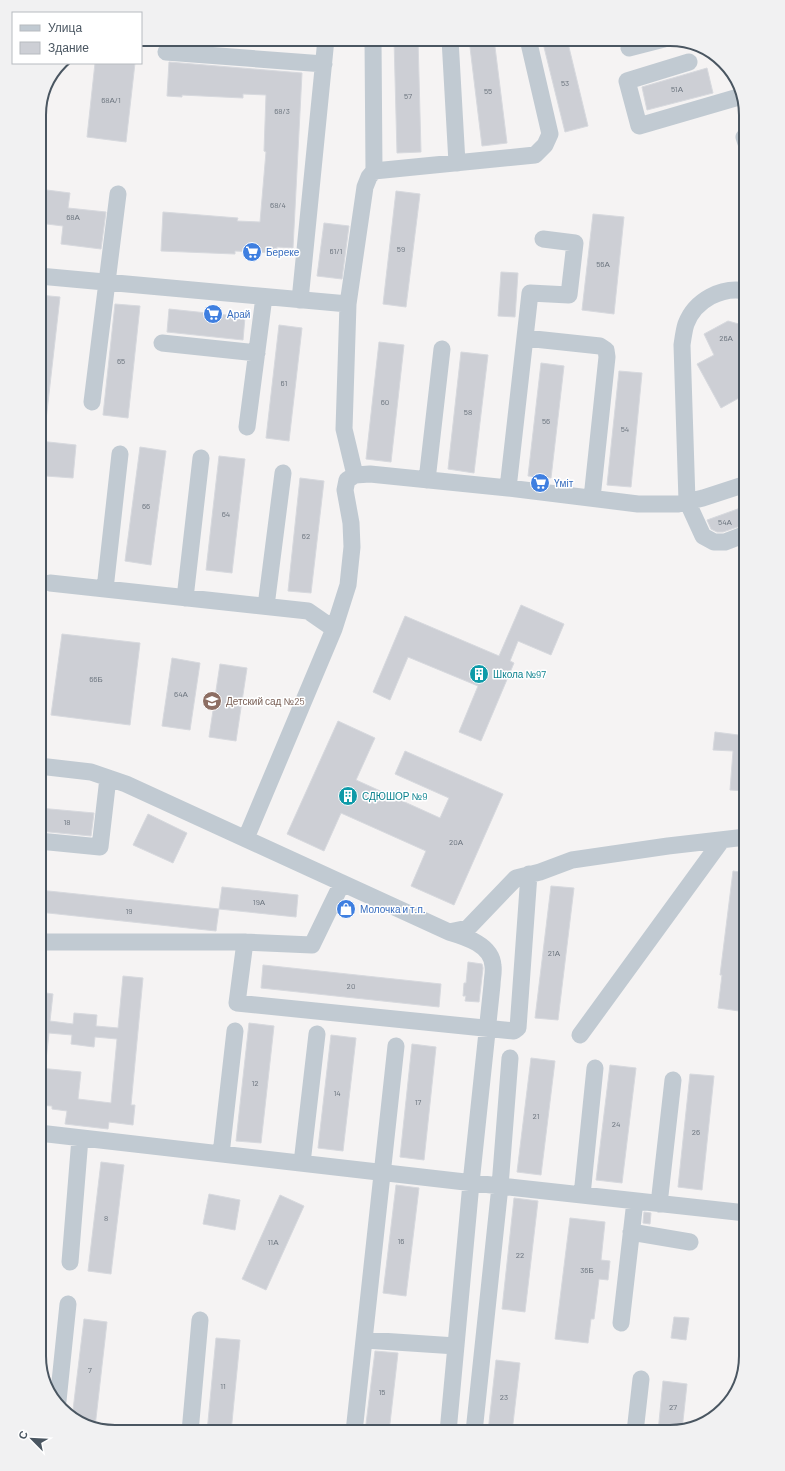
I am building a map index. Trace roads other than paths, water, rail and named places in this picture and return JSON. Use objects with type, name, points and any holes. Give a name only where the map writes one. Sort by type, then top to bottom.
[{"type":"street","points":[[300,300],[325,46]]},
{"type":"street","points":[[355,475],[344,429],[348,304],[365,188],[369,177],[374,171],[373,46]]},
{"type":"street","points":[[450,46],[457,163]]},
{"type":"street","points":[[374,171],[535,155],[546,145],[550,134],[530,46]]},
{"type":"street","points":[[629,48],[637,46]]},
{"type":"street","points":[[166,52],[324,64]]},
{"type":"street","points":[[689,62],[627,82],[639,126],[737,98]]},
{"type":"street","points":[[92,402],[118,194]]},
{"type":"street","points":[[508,488],[530,293],[569,294],[575,243],[543,239]]},
{"type":"street","points":[[46,277],[348,304]]},
{"type":"street","points":[[739,290],[719,293],[706,298],[693,311],[686,325],[682,345],[687,501],[703,536],[714,542],[724,542],[739,537]]},
{"type":"street","points":[[247,428],[264,296]]},
{"type":"street","points":[[525,338],[600,346],[606,350],[607,357],[592,498]]},
{"type":"street","points":[[162,343],[257,353]]},
{"type":"street","points":[[427,480],[442,349]]},
{"type":"street","points":[[105,589],[120,454]]},
{"type":"street","points":[[186,598],[201,458]]},
{"type":"street","points":[[266,606],[283,473]]},
{"type":"street","points":[[246,838],[334,629],[348,585],[352,547],[351,523],[345,490],[347,480],[355,475],[370,474],[508,488],[638,504],[678,504],[703,498],[739,486]]},
{"type":"street","points":[[50,583],[308,611],[334,629]]},
{"type":"street","points":[[46,767],[91,772],[126,784],[449,932],[465,937],[480,945],[491,955],[494,966],[471,1183],[449,1425]]},
{"type":"street","points":[[46,842],[100,847],[108,778]]},
{"type":"street","points":[[449,932],[468,928],[516,878],[540,872],[572,860],[739,839]]},
{"type":"street","points":[[580,1035],[722,840]]},
{"type":"street","points":[[245,942],[237,1003],[514,1031],[518,1028],[529,874]]},
{"type":"street","points":[[46,942],[245,942],[312,945],[342,883]]},
{"type":"street","points":[[221,1154],[235,1031]]},
{"type":"street","points":[[302,1163],[317,1034]]},
{"type":"street","points":[[355,1425],[365,1340],[381,1172],[396,1046]]},
{"type":"street","points":[[475,1425],[500,1186],[510,1058]]},
{"type":"street","points":[[582,1195],[595,1068]]},
{"type":"street","points":[[659,1204],[673,1080]]},
{"type":"street","points":[[46,1134],[739,1212]]},
{"type":"street","points":[[70,1262],[80,1138]]},
{"type":"street","points":[[621,1323],[635,1201]]},
{"type":"street","points":[[631,1232],[690,1242]]},
{"type":"street","points":[[59,1396],[68,1304]]},
{"type":"street","points":[[191,1425],[200,1320]]},
{"type":"street","points":[[365,1340],[456,1346]]},
{"type":"street","points":[[636,1425],[641,1379]]},
{"type":"place","name":"Береке","points":[[252,252]]},
{"type":"place","name":"Арай","points":[[213,314]]},
{"type":"place","name":"Үміт","points":[[540,483]]},
{"type":"place","name":"Школа №97","points":[[479,674]]},
{"type":"place","name":"Детский сад №25","points":[[212,701]]},
{"type":"place","name":"СДЮШОР №9","points":[[348,796]]},
{"type":"place","name":"Молочка и т.п.","points":[[346,909]]}]
